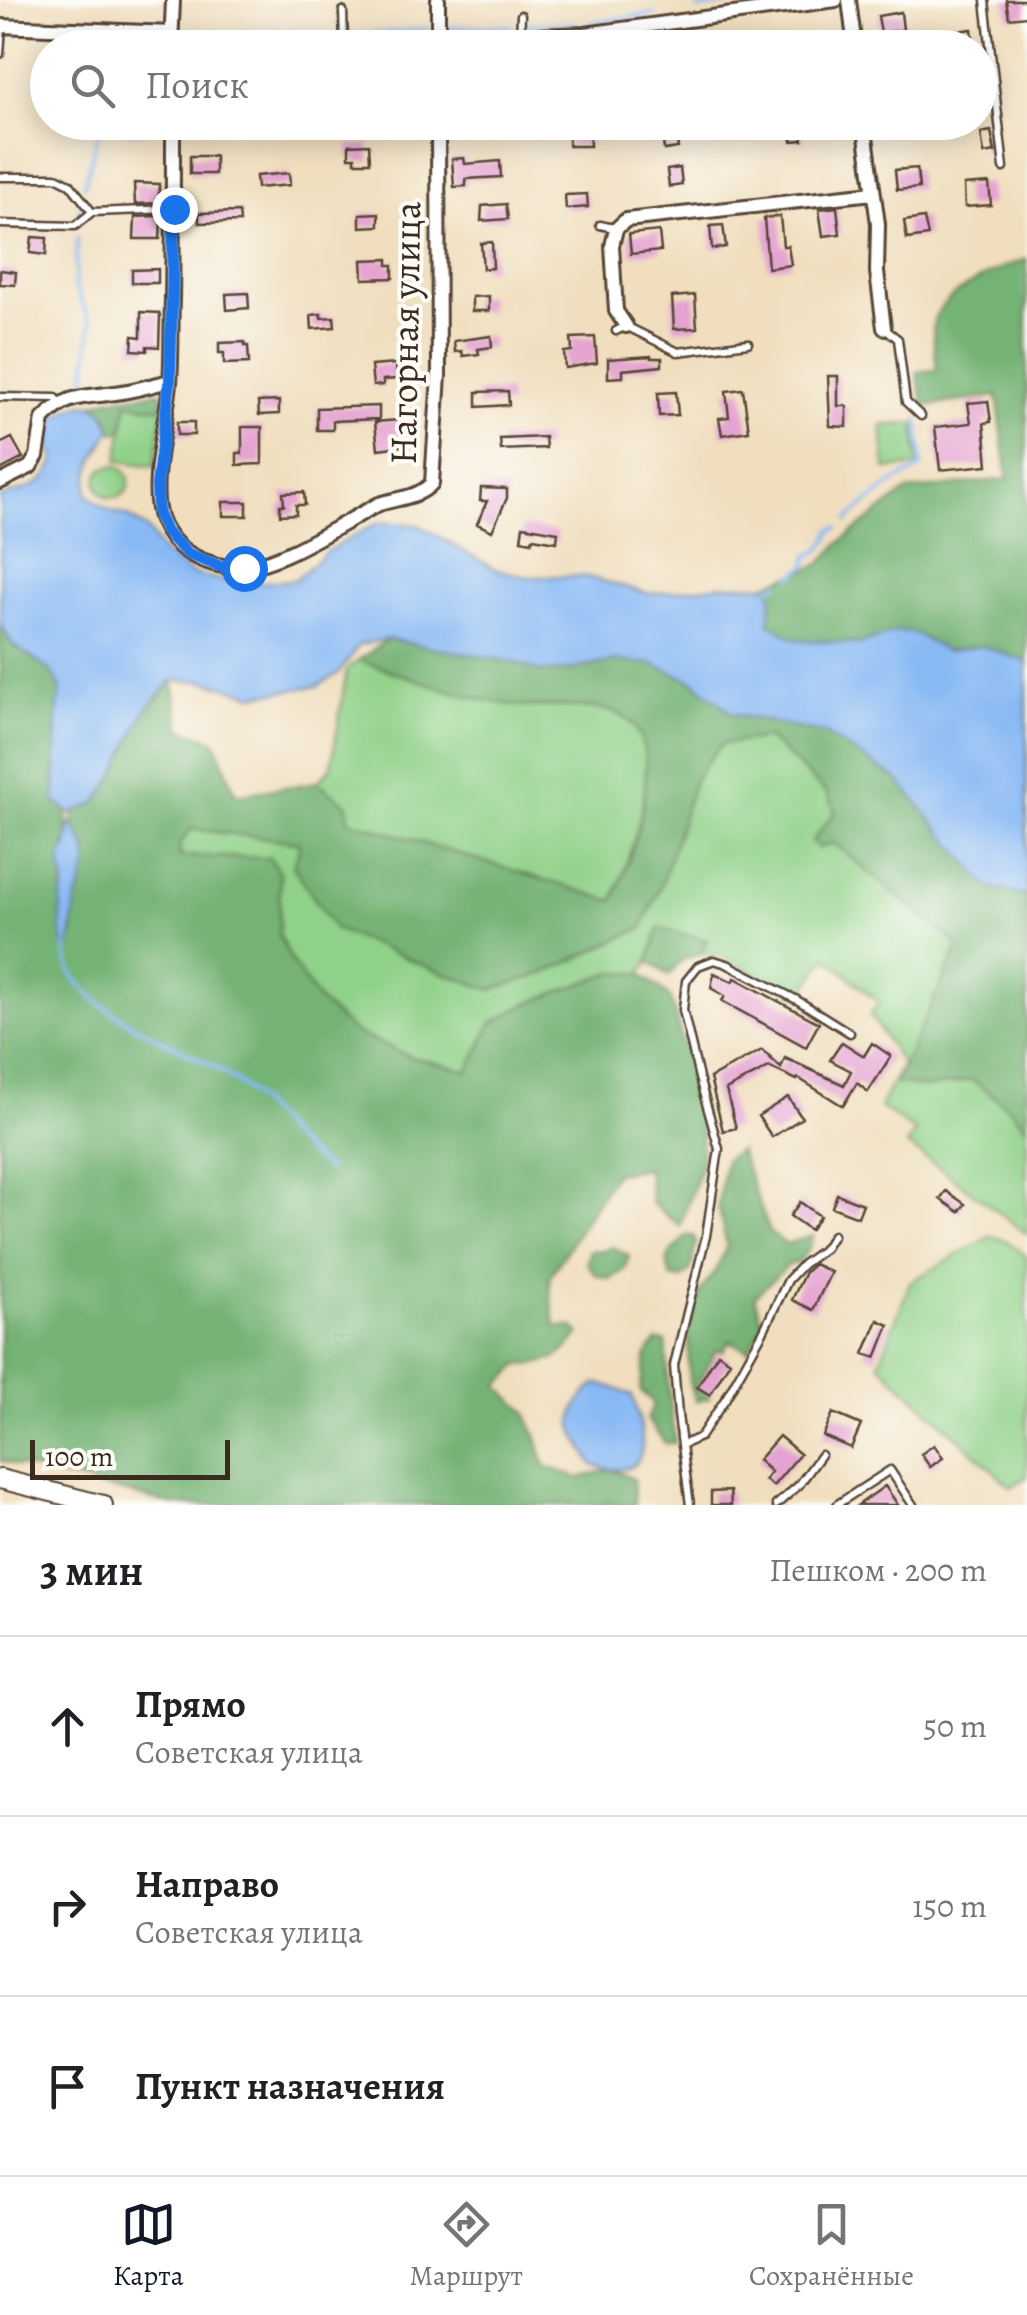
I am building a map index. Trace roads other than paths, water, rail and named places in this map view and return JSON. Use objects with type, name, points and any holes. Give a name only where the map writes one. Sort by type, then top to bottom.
[{"type":"main road","points":[[0,1479],[103,1505]]},
{"type":"street","points":[[172,30],[173,0]]},
{"type":"street","points":[[438,0],[438,30]]},
{"type":"street","points":[[617,30],[836,0]]},
{"type":"street","points":[[849,0],[853,30]]},
{"type":"street","points":[[1,26],[50,30]]},
{"type":"street","points":[[0,482],[30,467],[38,456],[43,419],[62,404],[77,397],[114,394],[170,381],[173,140]]},
{"type":"street","name":"Нагорная улица","points":[[170,381],[157,484],[158,514],[166,532],[188,554],[219,566],[244,568],[270,562],[379,504],[424,492],[432,484],[438,375],[438,140]]},
{"type":"street","points":[[867,140],[878,224],[884,328]]},
{"type":"street","points":[[621,329],[616,311],[612,246],[616,229],[626,220],[874,193]]},
{"type":"lane","points":[[985,0],[988,30]]},
{"type":"lane","points":[[343,11],[344,30]]},
{"type":"lane","points":[[520,30],[521,15]]},
{"type":"lane","points":[[0,54],[1,26]]},
{"type":"lane","points":[[997,106],[1004,168]]},
{"type":"lane","points":[[0,177],[56,178],[70,184],[92,212]]},
{"type":"lane","points":[[0,224],[75,226],[92,212],[174,209]]},
{"type":"lane","points":[[600,224],[616,229]]},
{"type":"lane","points":[[884,328],[898,339],[906,402],[921,416]]},
{"type":"lane","points":[[621,329],[678,352],[748,343]]},
{"type":"lane","points":[[0,397],[56,398],[62,404]]},
{"type":"lane","points":[[690,1505],[674,1364],[706,1236],[719,1150],[684,1010],[686,981],[698,966],[714,960],[728,964],[850,1032]]},
{"type":"lane","points":[[682,1445],[700,1437],[726,1398],[788,1280],[834,1235]]},
{"type":"lane","points":[[776,1505],[799,1484],[821,1455]]},
{"type":"lane","points":[[836,1505],[890,1470],[913,1505]]},
{"type":"water","points":[[84,404],[102,411],[111,430],[91,469],[88,495],[148,530],[162,552],[193,574],[241,584],[295,580],[326,552],[379,522],[418,525],[495,569],[527,577],[584,576],[651,594],[721,585],[764,585],[772,594],[769,623],[795,639],[860,644],[898,631],[914,633],[946,651],[983,646],[1027,662],[1027,896],[988,887],[897,779],[825,734],[733,714],[693,681],[653,664],[615,661],[542,672],[512,662],[388,639],[359,645],[339,673],[318,686],[255,695],[203,681],[172,681],[145,711],[113,779],[96,803],[71,814],[55,802],[61,688],[51,671],[13,645],[0,625],[0,498],[34,486],[46,476],[55,459],[47,437],[50,423]]},
{"type":"water","points":[[71,823],[84,844],[88,860],[69,948],[65,949],[61,900],[65,880],[61,870]]},
{"type":"water","points":[[596,1384],[632,1395],[642,1440],[641,1453],[627,1468],[593,1465],[574,1431],[576,1408]]},
{"type":"waterway","points":[[698,9],[755,0]]},
{"type":"waterway","points":[[591,23],[654,14]]},
{"type":"waterway","points":[[527,25],[576,24]]},
{"type":"waterway","points":[[448,28],[511,26]]},
{"type":"waterway","points":[[417,30],[428,29]]},
{"type":"waterway","points":[[84,186],[96,140]]},
{"type":"waterway","points":[[79,210],[80,206]]},
{"type":"waterway","points":[[77,238],[75,287],[91,323],[85,388]]},
{"type":"waterway","points":[[848,521],[881,492],[922,465],[918,420]]},
{"type":"waterway","points":[[791,577],[807,565],[808,556],[823,546],[831,530],[838,528]]},
{"type":"waterway","points":[[767,588],[779,583]]},
{"type":"waterway","points":[[66,945],[72,973],[93,998],[131,1024],[233,1079],[328,1170]]}]
